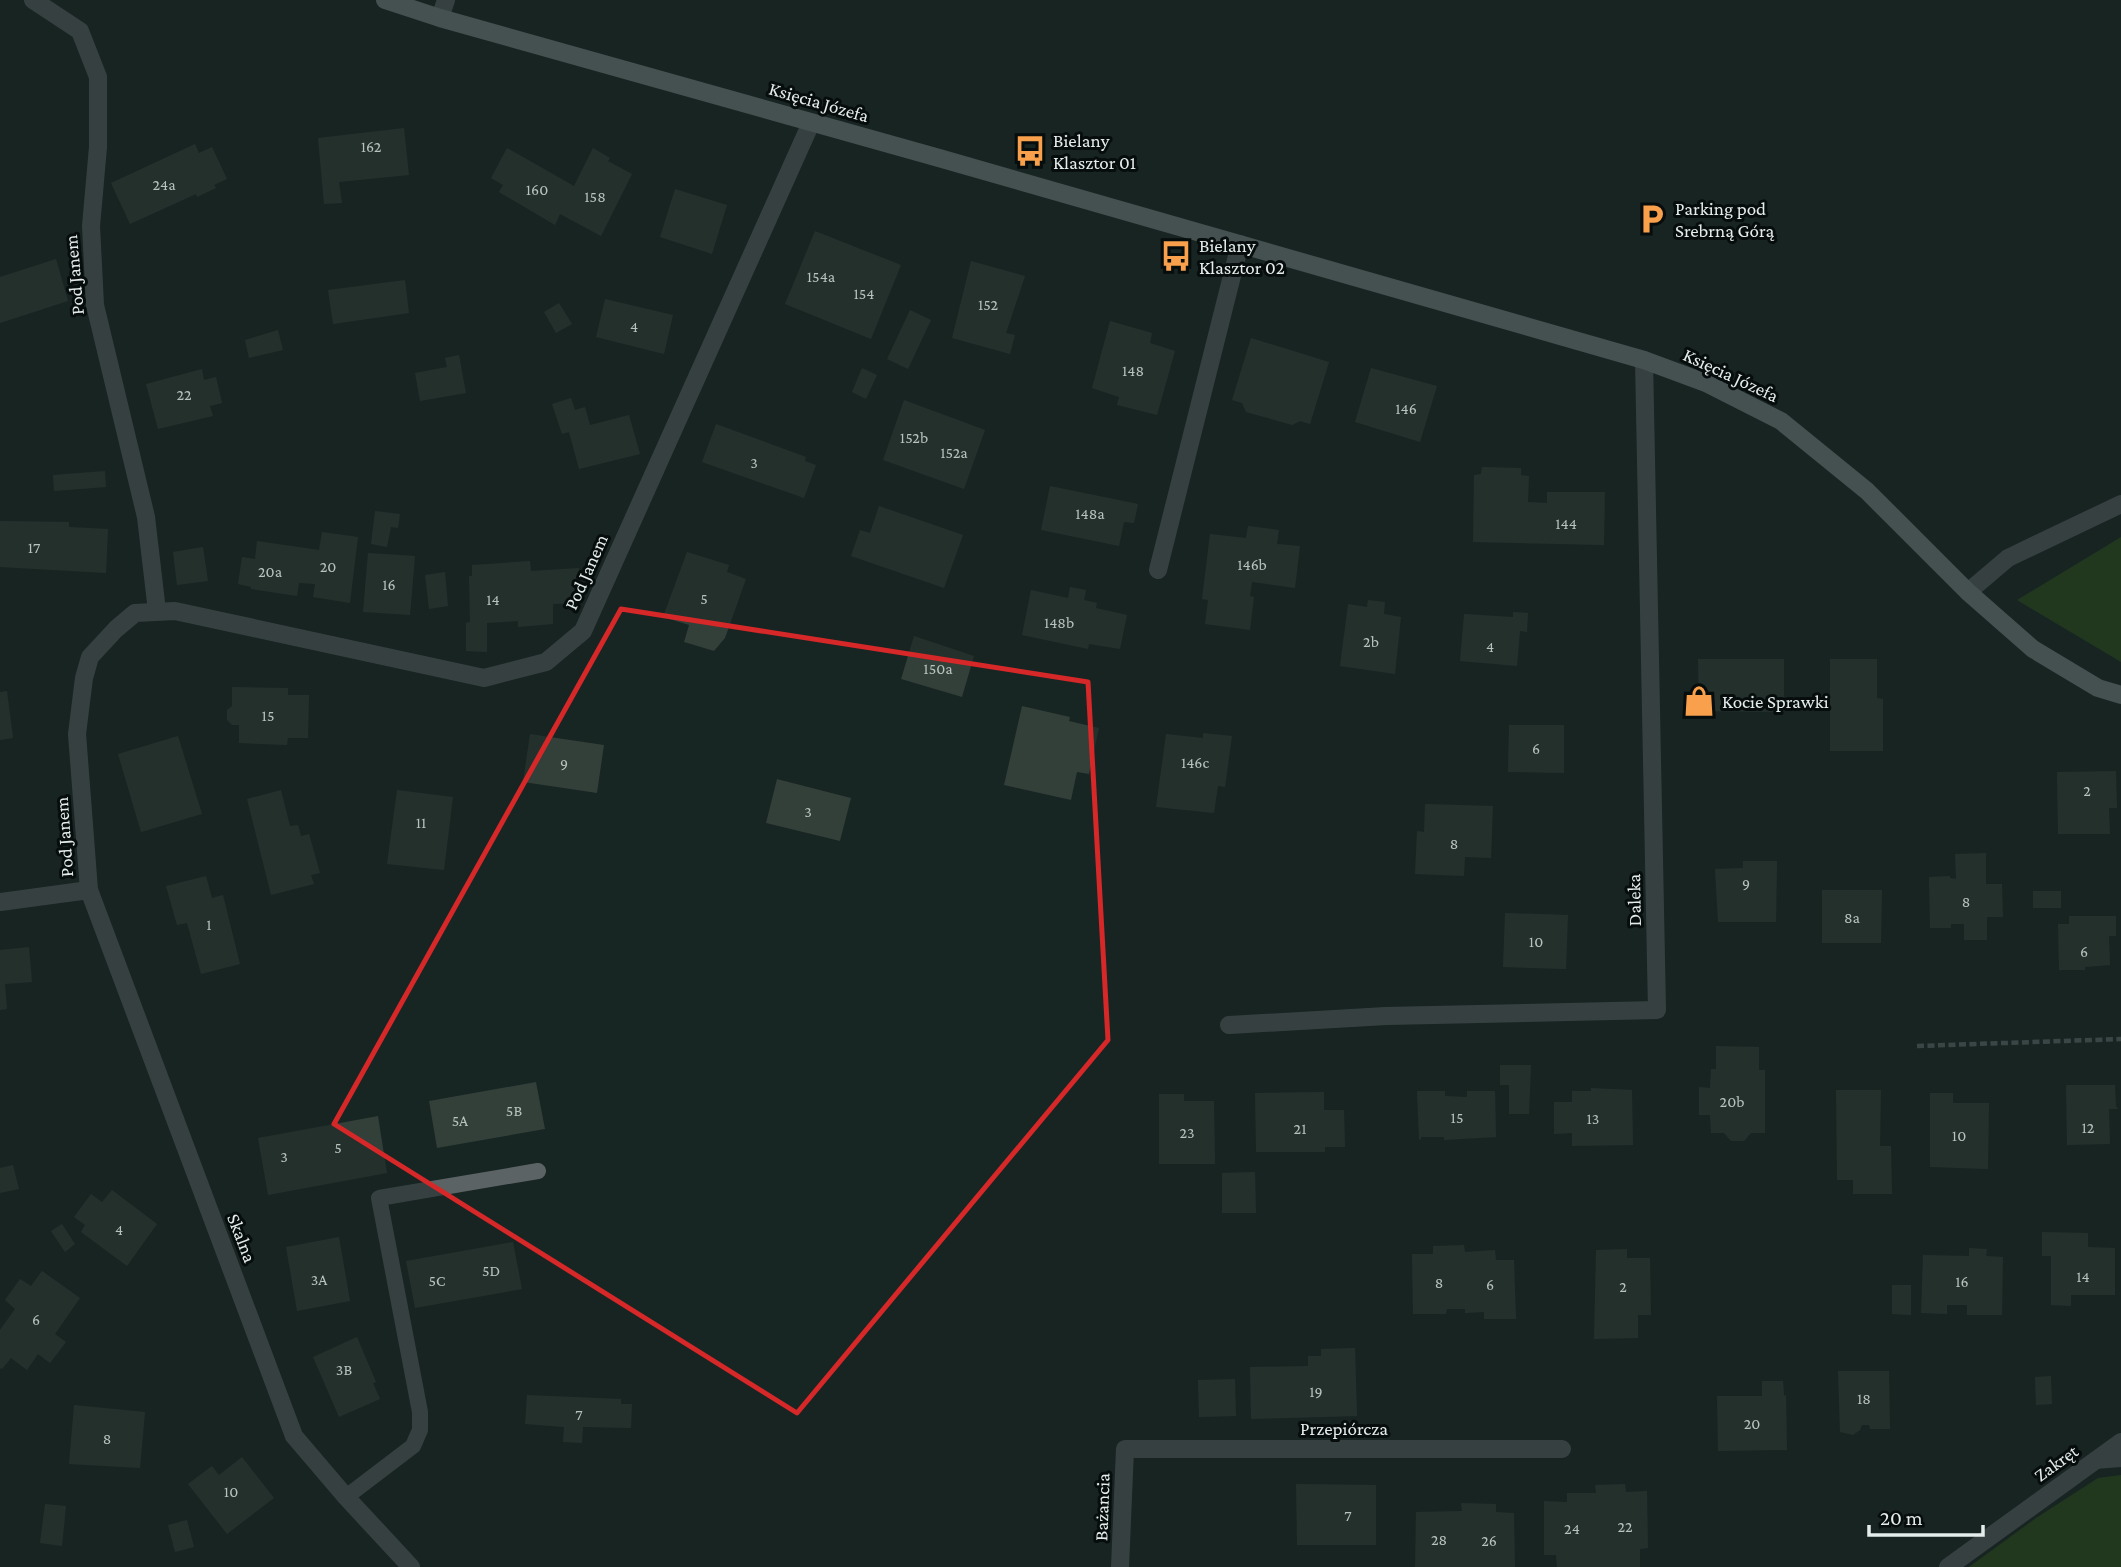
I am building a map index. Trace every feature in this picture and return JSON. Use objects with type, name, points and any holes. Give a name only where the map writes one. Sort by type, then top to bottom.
[{"type":"street","name":"Pod Janem","points":[[33,0],[80,31],[98,77],[98,147],[91,226],[95,305],[146,517],[157,611]]},
{"type":"street","name":"Księcia Józefa","points":[[385,0],[440,18],[1644,360],[1706,383],[1781,421],[1867,491],[1968,592],[2033,649],[2098,688],[2121,695]]},
{"type":"street","points":[[440,18],[446,0]]},
{"type":"street","name":"Pod Janem","points":[[89,890],[77,734],[84,678],[90,657],[135,613],[176,611],[484,678],[546,662],[583,631],[811,123]]},
{"type":"street","points":[[1158,570],[1240,244]]},
{"type":"street","name":"Daleka","points":[[1229,1025],[1386,1016],[1657,1010],[1644,360]]},
{"type":"street","points":[[1968,592],[2008,558],[2121,504]]},
{"type":"street","points":[[0,902],[89,890]]},
{"type":"street","name":"Skalna","points":[[89,890],[294,1436],[411,1567]]},
{"type":"street","name":"Zakręt","points":[[1948,1567],[2121,1442]]},
{"type":"street","name":"Przepiórcza","points":[[1125,1449],[1562,1449]]},
{"type":"street","name":"Bażancia","points":[[1120,1567],[1125,1449]]},
{"type":"lane","points":[[346,1497],[413,1446],[419,1430],[420,1412],[379,1198],[538,1171]]},
{"type":"lane","points":[[2095,1461],[2121,1459]]},
{"type":"path","points":[[1916,1046],[2121,1039]]},
{"type":"highlighted area","points":[[621,609],[1088,682],[1108,1040],[797,1413],[334,1124]]},
{"type":"green space","points":[[2121,537],[2121,662],[2017,600]]},
{"type":"green space","points":[[2121,1475],[2121,1567],[1969,1567],[2036,1518],[2098,1478]]},
{"type":"building","points":[[404,128],[409,175],[339,182],[342,203],[324,204],[318,138]]},
{"type":"building","points":[[195,144],[199,153],[212,147],[227,179],[197,197],[196,194],[130,224],[111,183]]},
{"type":"building","points":[[507,148],[574,186],[593,148],[610,158],[608,161],[632,174],[601,236],[560,214],[555,225],[499,192],[503,185],[491,178]]},
{"type":"building","points":[[675,189],[727,205],[712,254],[660,237]]},
{"type":"building","points":[[815,231],[901,265],[871,339],[785,304]]},
{"type":"building","points":[[56,259],[68,301],[0,323],[0,277]]},
{"type":"building","points":[[971,261],[1025,276],[1006,333],[1015,335],[1010,354],[952,338]]},
{"type":"building","points":[[405,280],[409,313],[333,324],[328,290]]},
{"type":"building","points":[[605,299],[673,315],[664,354],[596,337]]},
{"type":"building","points":[[559,303],[572,324],[556,333],[544,312]]},
{"type":"building","points":[[910,310],[931,320],[908,369],[887,359]]},
{"type":"building","points":[[1110,321],[1152,333],[1150,343],[1175,351],[1157,415],[1117,405],[1119,397],[1092,388]]},
{"type":"building","points":[[278,330],[283,350],[249,358],[245,340]]},
{"type":"building","points":[[1251,338],[1329,362],[1310,424],[1300,421],[1292,425],[1246,412],[1242,403],[1232,400]]},
{"type":"building","points":[[459,355],[466,393],[420,401],[415,373],[447,367],[445,358]]},
{"type":"building","points":[[862,368],[877,375],[866,399],[852,392]]},
{"type":"building","points":[[1371,368],[1437,386],[1420,442],[1355,422]]},
{"type":"building","points":[[202,369],[204,380],[216,377],[222,403],[210,406],[213,416],[158,429],[146,384]]},
{"type":"building","points":[[571,398],[575,410],[585,407],[590,425],[629,415],[640,454],[579,469],[569,432],[562,434],[552,404]]},
{"type":"building","points":[[904,400],[985,430],[964,489],[883,460]]},
{"type":"building","points":[[716,424],[806,457],[805,461],[816,465],[804,498],[702,462]]},
{"type":"building","points":[[1482,467],[1521,468],[1521,475],[1529,476],[1528,502],[1547,503],[1547,492],[1605,492],[1604,545],[1473,542],[1474,475],[1481,474]]},
{"type":"building","points":[[105,471],[106,487],[54,491],[53,475]]},
{"type":"building","points":[[1050,486],[1138,504],[1134,523],[1124,522],[1119,546],[1041,530]]},
{"type":"building","points":[[879,506],[963,535],[944,588],[851,556],[860,530],[870,533]]},
{"type":"building","points":[[375,511],[400,514],[398,528],[391,527],[387,547],[371,544]]},
{"type":"building","points":[[0,521],[69,522],[69,527],[108,529],[106,573],[0,567]]},
{"type":"building","points":[[1248,526],[1279,530],[1277,544],[1300,546],[1295,588],[1252,582],[1250,596],[1254,597],[1250,630],[1205,624],[1208,600],[1202,599],[1210,534],[1246,538]]},
{"type":"building","points":[[322,532],[358,537],[350,603],[313,597],[315,584],[299,583],[297,596],[251,589],[238,584],[242,557],[255,559],[257,541],[319,550]]},
{"type":"building","points":[[203,547],[208,581],[177,585],[173,552]]},
{"type":"building","points":[[687,552],[729,565],[727,572],[746,579],[725,638],[714,651],[684,642],[689,625],[663,617]]},
{"type":"building","points":[[368,553],[415,556],[410,615],[363,612]]},
{"type":"building","points":[[530,561],[531,571],[579,568],[580,603],[553,604],[553,624],[518,627],[518,621],[487,623],[487,652],[466,651],[466,623],[470,622],[469,576],[472,576],[472,565]]},
{"type":"building","points":[[445,572],[448,606],[429,609],[425,575]]},
{"type":"building","points":[[1070,587],[1086,590],[1084,600],[1097,603],[1096,608],[1127,615],[1120,649],[1089,644],[1088,649],[1022,635],[1031,590],[1068,598]]},
{"type":"building","points":[[1368,600],[1385,602],[1384,614],[1401,617],[1395,674],[1340,666],[1348,604],[1367,607]]},
{"type":"building","points":[[1513,612],[1528,613],[1527,632],[1520,631],[1517,666],[1460,661],[1464,614],[1513,617]]},
{"type":"building","points":[[914,636],[974,656],[962,697],[901,679]]},
{"type":"building","points":[[1698,659],[1784,659],[1784,712],[1699,711]]},
{"type":"building","points":[[1830,659],[1877,659],[1877,698],[1883,699],[1883,751],[1830,751]]},
{"type":"building","points":[[232,687],[288,688],[288,695],[309,695],[308,738],[288,738],[287,745],[239,743],[239,725],[232,725],[227,720],[227,710],[232,706]]},
{"type":"building","points":[[7,691],[13,738],[0,740],[0,692]]},
{"type":"building","points":[[1022,706],[1070,717],[1069,721],[1099,728],[1089,774],[1077,772],[1071,800],[1004,785]]},
{"type":"building","points":[[1509,725],[1564,725],[1564,773],[1508,772]]},
{"type":"building","points":[[1203,733],[1232,736],[1225,787],[1218,786],[1214,813],[1156,807],[1166,734],[1203,738]]},
{"type":"building","points":[[530,734],[604,745],[597,793],[523,782]]},
{"type":"building","points":[[178,736],[202,814],[141,832],[118,754]]},
{"type":"building","points":[[2116,771],[2117,808],[2109,808],[2110,834],[2058,834],[2057,772]]},
{"type":"building","points":[[777,779],[851,798],[840,841],[766,823]]},
{"type":"building","points":[[281,790],[290,826],[298,825],[301,836],[309,834],[320,873],[311,875],[314,884],[271,895],[247,799]]},
{"type":"building","points":[[397,790],[453,797],[444,870],[387,864]]},
{"type":"building","points":[[1425,804],[1493,806],[1491,858],[1465,857],[1464,876],[1415,874],[1417,831],[1424,832]]},
{"type":"building","points":[[1986,853],[1986,884],[2002,884],[2003,917],[1987,917],[1987,940],[1964,940],[1964,924],[1951,924],[1951,928],[1930,928],[1929,877],[1950,876],[1956,879],[1955,854]]},
{"type":"building","points":[[1743,861],[1777,861],[1776,922],[1718,922],[1715,869],[1743,868]]},
{"type":"building","points":[[206,876],[212,898],[223,895],[240,964],[201,974],[187,923],[177,925],[166,886]]},
{"type":"building","points":[[1822,890],[1882,890],[1881,943],[1822,943]]},
{"type":"building","points":[[2033,891],[2061,891],[2061,908],[2033,908]]},
{"type":"building","points":[[1505,913],[1568,915],[1566,969],[1503,967]]},
{"type":"building","points":[[2069,916],[2116,916],[2116,936],[2109,936],[2110,965],[2085,967],[2085,970],[2059,970],[2058,924],[2069,924]]},
{"type":"building","points":[[29,947],[32,982],[5,984],[7,1009],[0,1010],[0,950]]},
{"type":"building","points":[[1716,1046],[1759,1047],[1759,1070],[1765,1070],[1765,1133],[1751,1133],[1744,1141],[1731,1141],[1724,1133],[1711,1133],[1710,1115],[1699,1115],[1699,1087],[1710,1088],[1711,1069],[1716,1069]]},
{"type":"building","points":[[1500,1065],[1531,1065],[1529,1114],[1509,1114],[1509,1085],[1500,1085]]},
{"type":"building","points":[[536,1082],[545,1129],[437,1148],[429,1101]]},
{"type":"building","points":[[2066,1085],[2115,1085],[2118,1109],[2109,1109],[2110,1144],[2067,1145]]},
{"type":"building","points":[[1591,1088],[1632,1090],[1633,1145],[1572,1146],[1572,1133],[1554,1134],[1554,1102],[1572,1102],[1572,1091],[1591,1091]]},
{"type":"building","points":[[1836,1090],[1881,1090],[1880,1146],[1891,1146],[1892,1194],[1853,1194],[1853,1180],[1837,1180]]},
{"type":"building","points":[[1417,1091],[1445,1091],[1445,1096],[1467,1097],[1467,1091],[1495,1091],[1496,1137],[1419,1139]]},
{"type":"building","points":[[1324,1092],[1324,1110],[1344,1110],[1345,1147],[1325,1147],[1325,1152],[1256,1152],[1255,1093]]},
{"type":"building","points":[[1930,1093],[1953,1093],[1953,1103],[1989,1103],[1988,1169],[1930,1167]]},
{"type":"building","points":[[1159,1094],[1184,1094],[1184,1101],[1214,1101],[1215,1164],[1159,1164]]},
{"type":"building","points":[[378,1116],[387,1173],[268,1195],[258,1138]]},
{"type":"building","points":[[13,1165],[19,1189],[0,1193],[0,1168]]},
{"type":"building","points":[[1255,1172],[1256,1213],[1222,1213],[1222,1173]]},
{"type":"building","points":[[112,1190],[157,1224],[127,1266],[81,1232],[85,1225],[74,1217],[91,1194],[102,1202]]},
{"type":"building","points":[[62,1224],[75,1244],[65,1252],[51,1231]]},
{"type":"building","points":[[2042,1232],[2088,1233],[2088,1247],[2115,1248],[2115,1295],[2071,1295],[2071,1306],[2051,1305],[2051,1256],[2042,1256]]},
{"type":"building","points":[[339,1237],[350,1301],[297,1311],[286,1247]]},
{"type":"building","points":[[513,1242],[522,1289],[415,1308],[406,1261]]},
{"type":"building","points":[[1464,1245],[1465,1252],[1495,1250],[1496,1260],[1514,1260],[1516,1319],[1484,1319],[1484,1312],[1465,1313],[1465,1309],[1447,1309],[1446,1314],[1413,1314],[1412,1254],[1433,1254],[1433,1246]]},
{"type":"building","points":[[1969,1248],[1987,1249],[1986,1256],[2003,1257],[2002,1315],[1967,1315],[1967,1305],[1947,1305],[1947,1314],[1921,1313],[1923,1255],[1969,1256]]},
{"type":"building","points":[[1627,1249],[1627,1258],[1650,1258],[1651,1315],[1638,1315],[1638,1338],[1594,1339],[1596,1250]]},
{"type":"building","points":[[42,1271],[80,1298],[55,1334],[66,1342],[50,1363],[38,1354],[27,1370],[11,1358],[2,1369],[0,1330],[15,1309],[5,1300],[20,1279],[31,1286]]},
{"type":"building","points":[[1892,1285],[1911,1285],[1911,1315],[1892,1314]]},
{"type":"building","points":[[357,1337],[376,1382],[373,1383],[380,1399],[339,1417],[313,1357]]},
{"type":"building","points":[[1355,1348],[1357,1416],[1251,1419],[1250,1367],[1308,1366],[1308,1356],[1321,1356],[1321,1349]]},
{"type":"building","points":[[1838,1371],[1889,1371],[1890,1429],[1870,1429],[1869,1425],[1862,1425],[1853,1435],[1840,1432]]},
{"type":"building","points":[[2051,1376],[2052,1404],[2036,1405],[2035,1377]]},
{"type":"building","points":[[1235,1379],[1236,1416],[1199,1417],[1198,1380]]},
{"type":"building","points":[[1762,1381],[1783,1381],[1786,1396],[1787,1450],[1718,1451],[1717,1396],[1762,1396]]},
{"type":"building","points":[[527,1395],[621,1399],[621,1404],[632,1404],[631,1428],[583,1427],[582,1443],[563,1442],[564,1427],[525,1424]]},
{"type":"building","points":[[74,1405],[145,1412],[140,1468],[69,1464]]},
{"type":"building","points":[[242,1457],[274,1498],[227,1534],[188,1484],[212,1466],[219,1475]]},
{"type":"building","points":[[1296,1484],[1376,1485],[1376,1545],[1297,1545]]},
{"type":"building","points":[[1625,1484],[1626,1492],[1647,1491],[1648,1548],[1640,1549],[1640,1567],[1557,1567],[1556,1555],[1544,1555],[1544,1501],[1567,1502],[1567,1493],[1596,1493],[1595,1485]]},
{"type":"building","points":[[1461,1503],[1496,1504],[1496,1512],[1514,1513],[1515,1567],[1415,1567],[1416,1512],[1462,1511]]},
{"type":"building","points":[[45,1504],[66,1506],[62,1546],[40,1543]]},
{"type":"building","points":[[187,1520],[194,1547],[175,1552],[168,1525]]},
{"type":"place","name":"Bielany Klasztor 01","points":[[1030,151]]},
{"type":"place","name":"Parking pod Srebrną Górą","points":[[1652,219]]},
{"type":"place","name":"Bielany Klasztor 02","points":[[1176,256]]},
{"type":"place","name":"Kocie Sprawki","points":[[1699,701]]}]
